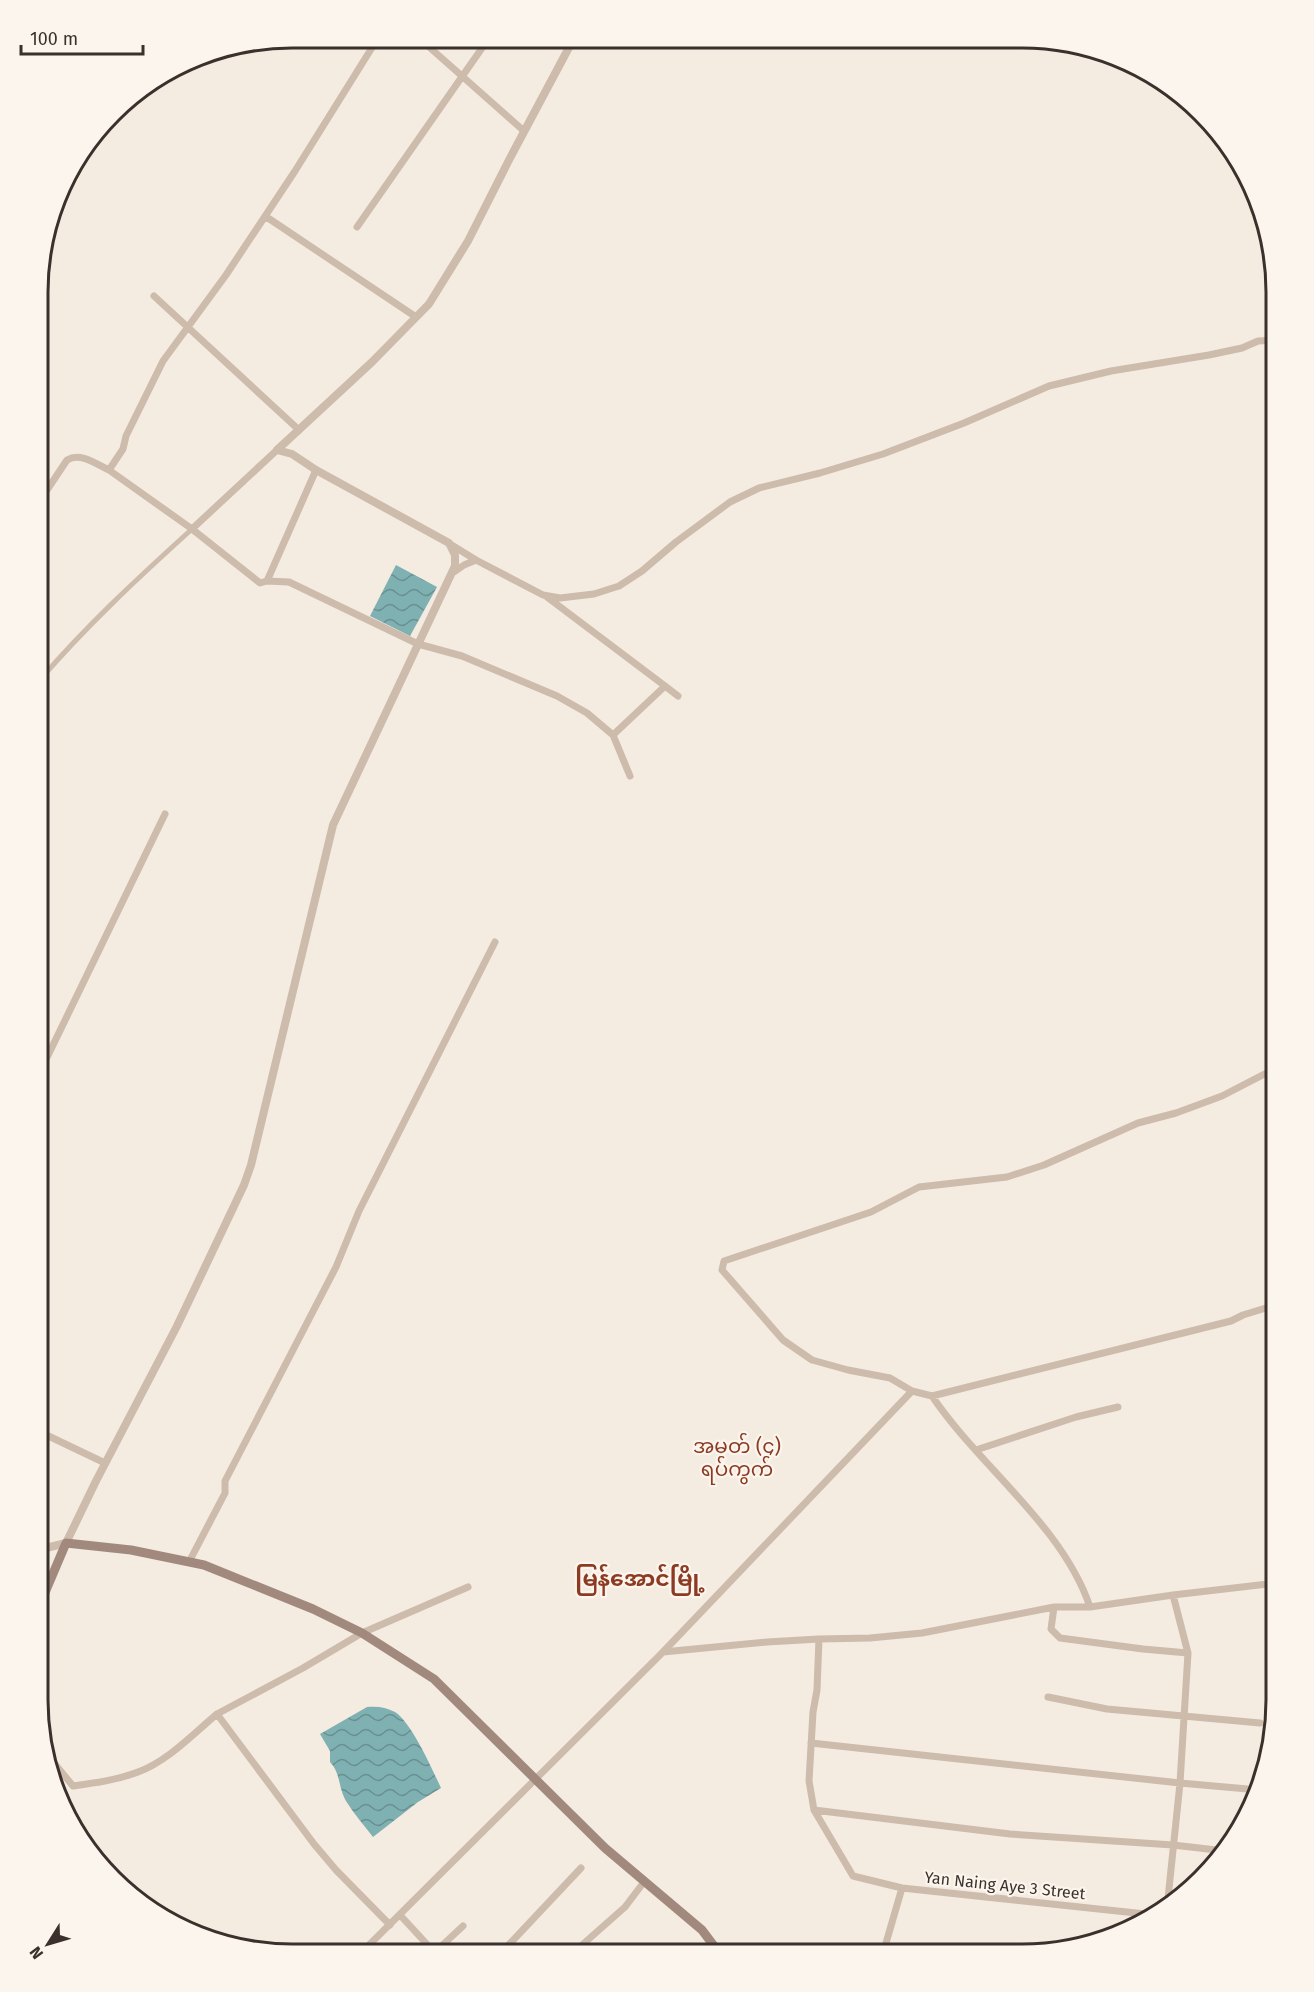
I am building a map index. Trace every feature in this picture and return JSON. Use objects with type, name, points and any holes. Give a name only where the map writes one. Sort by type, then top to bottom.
[{"type":"main road","points":[[48,1585],[66,1543],[130,1550],[204,1565],[313,1609],[362,1633],[434,1679],[604,1848],[702,1930],[712,1944]]},
{"type":"street","points":[[109,470],[123,449],[126,436],[162,361],[226,275],[295,171],[372,48]]},
{"type":"street","points":[[431,48],[524,130]]},
{"type":"street","points":[[357,227],[482,48]]},
{"type":"street","points":[[48,671],[99,617],[372,362],[429,304],[468,241],[569,48]]},
{"type":"street","points":[[265,216],[416,317]]},
{"type":"street","points":[[154,296],[299,430]]},
{"type":"street","points":[[543,595],[560,598],[594,594],[619,586],[642,571],[676,542],[730,502],[759,488],[883,454],[1048,386],[1111,371],[1242,348],[1258,341],[1266,341]]},
{"type":"street","points":[[277,450],[292,454],[316,470],[476,560],[543,595],[678,696]]},
{"type":"street","points":[[48,488],[67,460],[73,457],[82,458],[109,470],[192,529],[260,583],[289,582],[418,644],[462,656],[557,696],[587,713],[613,735],[630,776]]},
{"type":"street","points":[[267,581],[316,470]]},
{"type":"street","points":[[48,1548],[66,1543],[177,1326],[244,1185],[251,1165],[333,825],[454,572],[455,555],[449,543]]},
{"type":"street","points":[[454,572],[476,560]]},
{"type":"street","points":[[613,735],[665,686]]},
{"type":"street","points":[[48,1055],[165,814]]},
{"type":"street","points":[[189,1562],[225,1493],[225,1481],[336,1267],[359,1211],[495,942]]},
{"type":"street","points":[[1266,1073],[1222,1096],[1176,1113],[1138,1123],[1044,1166],[1007,1177],[919,1187],[871,1212],[724,1261],[722,1270],[783,1340],[802,1354],[821,1363],[890,1378],[912,1391],[932,1396],[1231,1320],[1266,1308]]},
{"type":"street","points":[[370,1944],[663,1652],[912,1391]]},
{"type":"street","points":[[932,1396],[947,1419],[1039,1523],[1065,1558],[1083,1588],[1090,1607]]},
{"type":"street","points":[[976,1450],[1076,1417],[1118,1407]]},
{"type":"street","points":[[48,1436],[105,1463]]},
{"type":"street","points":[[663,1652],[767,1642],[870,1638],[922,1633],[1054,1607],[1090,1607],[1266,1583]]},
{"type":"street","points":[[57,1767],[73,1786],[115,1780],[140,1772],[165,1758],[217,1714],[362,1633],[468,1587]]},
{"type":"street","points":[[1168,1896],[1180,1783],[1188,1653],[1173,1594]]},
{"type":"street","points":[[1054,1607],[1052,1629],[1060,1638],[1188,1653]]},
{"type":"street","points":[[819,1639],[809,1781],[814,1810],[1010,1834],[1215,1850]]},
{"type":"street","points":[[1048,1697],[1107,1709],[1260,1723]]},
{"type":"street","points":[[217,1714],[314,1844],[390,1925]]},
{"type":"street","points":[[811,1743],[1249,1789]]},
{"type":"street","name":"Yan Naing Aye 3 Street","points":[[814,1810],[853,1876],[902,1888],[1140,1913]]},
{"type":"street","points":[[510,1944],[582,1868]]},
{"type":"street","points":[[583,1944],[625,1907],[644,1882]]},
{"type":"street","points":[[887,1944],[902,1888]]},
{"type":"street","points":[[400,1915],[426,1944]]},
{"type":"street","points":[[444,1944],[463,1926]]},
{"type":"water","points":[[396,565],[437,587],[410,636],[370,616]]},
{"type":"water","points":[[367,1707],[388,1709],[401,1718],[421,1747],[441,1788],[418,1802],[373,1837],[346,1801],[336,1771],[330,1762],[330,1751],[320,1734]]},
{"type":"district","name":"အမှတ် (၄) ရပ်ကွက်","points":[[737,1458]]},
{"type":"district","name":"မြန်အောင်မြို့","points":[[640,1578]]}]
